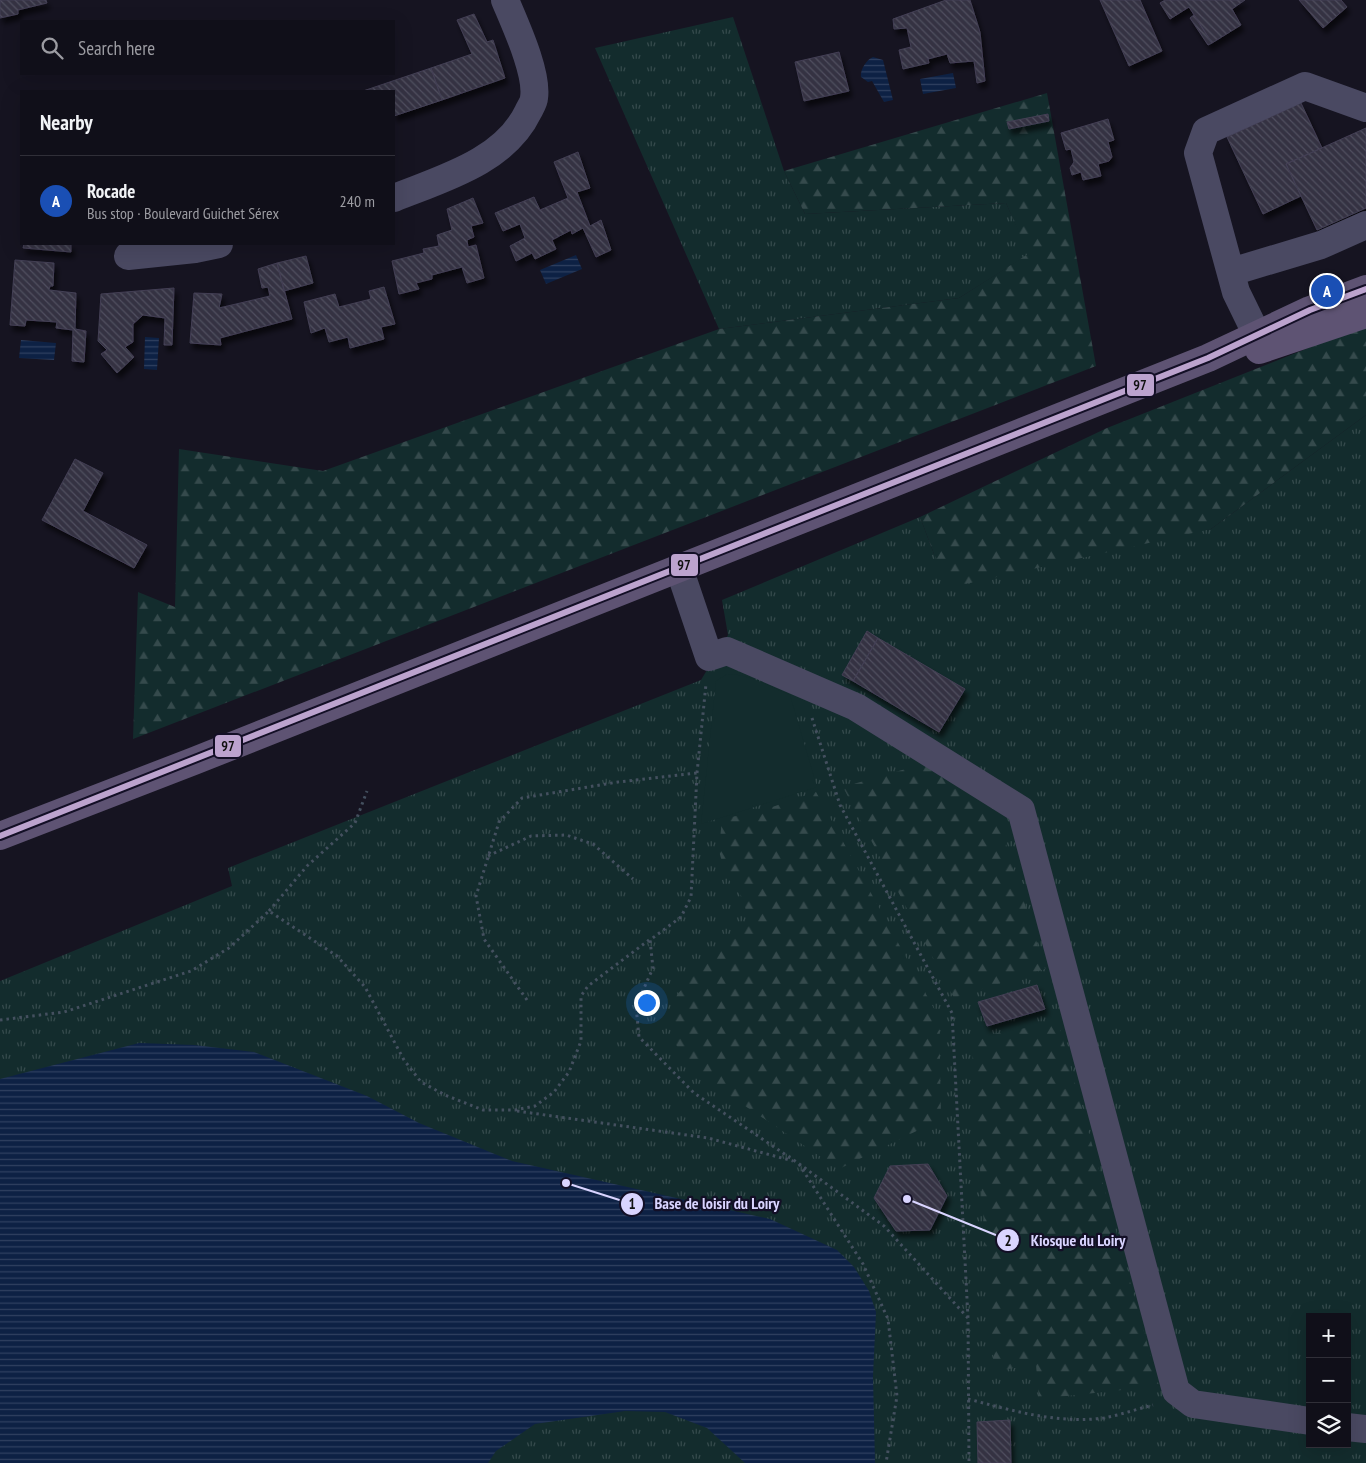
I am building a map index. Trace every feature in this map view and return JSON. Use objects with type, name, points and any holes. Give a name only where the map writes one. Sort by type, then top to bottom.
[{"type":"main road","points":[[0,836],[1208,358],[1310,310],[1366,289]]},
{"type":"main road","points":[[1208,358],[1266,349],[1366,314]]},
{"type":"lane","points":[[395,198],[462,170],[501,147],[524,120],[534,98],[530,64],[505,0]]},
{"type":"lane","points":[[1257,335],[1236,292],[1198,153],[1206,132],[1305,86],[1366,108]]},
{"type":"lane","points":[[1231,272],[1320,245],[1366,226]]},
{"type":"lane","points":[[128,256],[214,245]]},
{"type":"lane","points":[[678,568],[709,657],[727,651],[856,707],[1021,810],[1176,1391],[1193,1404],[1306,1420]]},
{"type":"lane","points":[[1351,1428],[1366,1430]]},
{"type":"path","points":[[515,1110],[535,1106],[554,1092],[569,1072],[581,1041],[581,996],[588,986],[681,917],[691,897],[697,773],[709,657]]},
{"type":"path","points":[[801,684],[840,805],[952,1013],[968,1318],[968,1463]]},
{"type":"path","points":[[528,1000],[484,939],[476,896],[500,822],[522,798],[618,782],[697,773]]},
{"type":"path","points":[[0,1020],[64,1012],[190,971],[229,948],[269,911],[307,866],[355,823],[367,791]]},
{"type":"path","points":[[488,856],[531,836],[566,835],[593,844],[633,879]]},
{"type":"path","points":[[269,911],[337,956],[365,987],[404,1060],[421,1082],[445,1095],[483,1110],[515,1110],[708,1138],[798,1163],[863,1264],[888,1319],[897,1396],[886,1463]]},
{"type":"path","points":[[650,940],[653,968],[636,1006],[639,1037],[694,1092],[798,1163],[884,1226],[968,1318]]},
{"type":"path","points":[[968,1399],[1035,1417],[1067,1420],[1106,1418],[1185,1397]]},
{"type":"green space","points":[[733,17],[784,171],[805,214],[1006,203],[1029,254],[959,298],[719,329],[595,48]]},
{"type":"green space","points":[[1047,93],[1096,366],[133,739],[138,592],[175,607],[179,449],[323,471],[719,329],[959,298],[1028,254],[1006,203],[805,214],[784,171]]},
{"type":"green space","points":[[1366,325],[1366,415],[1211,529],[952,587],[934,554],[920,517],[1107,428]]},
{"type":"green space","points":[[1366,415],[1366,1463],[0,1463],[0,981],[232,886],[228,868],[701,680],[728,635],[722,600],[920,517],[934,554],[1211,529]]},
{"type":"green space","points":[[727,674],[751,678],[790,695],[817,787],[701,824],[716,681]]},
{"type":"green space","points":[[930,762],[993,802],[1045,969],[954,998],[843,787]]},
{"type":"green space","points":[[816,792],[939,1018],[941,1119],[839,1169],[696,1073],[674,1042],[668,1021],[677,995],[718,945],[737,932],[748,918],[742,897],[726,876],[719,851],[722,818],[752,814]]},
{"type":"green space","points":[[1058,1022],[1159,1386],[1039,1399],[1036,1365],[994,1371],[971,1038]]},
{"type":"water","points":[[873,57],[883,60],[893,100],[884,102],[872,81],[868,82],[861,77],[861,71],[864,66]]},
{"type":"water","points":[[953,73],[956,88],[923,94],[920,79]]},
{"type":"water","points":[[576,255],[582,269],[546,284],[540,270]]},
{"type":"water","points":[[145,337],[159,338],[157,370],[144,369]]},
{"type":"water","points":[[21,340],[56,343],[54,360],[19,358]]},
{"type":"water","points":[[139,1043],[194,1045],[254,1052],[367,1096],[419,1123],[512,1161],[770,1219],[837,1250],[854,1267],[869,1291],[876,1312],[873,1376],[875,1463],[745,1463],[707,1428],[665,1412],[625,1411],[535,1424],[496,1451],[488,1463],[0,1463],[0,1079]]},
{"type":"building","points":[[0,0],[46,0],[47,3],[18,10],[18,14],[0,18]]},
{"type":"building","points":[[946,0],[970,0],[980,32],[985,81],[977,83],[974,61],[950,63],[947,54],[928,59],[929,63],[903,69],[899,50],[911,47],[907,28],[894,29],[893,19]]},
{"type":"building","points":[[1100,0],[1140,0],[1162,51],[1129,66]]},
{"type":"building","points":[[1165,0],[1245,0],[1232,9],[1241,25],[1212,43],[1189,7],[1170,19],[1160,3]]},
{"type":"building","points":[[1299,0],[1341,0],[1347,7],[1323,28]]},
{"type":"building","points":[[474,14],[487,42],[493,40],[505,78],[442,100],[431,68],[472,54],[457,20]]},
{"type":"building","points":[[1194,15],[1212,43],[1208,45],[1190,18]]},
{"type":"building","points":[[839,52],[849,91],[804,101],[795,62]]},
{"type":"building","points":[[431,68],[442,100],[395,116],[395,90],[366,90]]},
{"type":"building","points":[[1301,103],[1322,148],[1286,164],[1301,196],[1263,214],[1227,137]]},
{"type":"building","points":[[1048,114],[1049,121],[1009,129],[1007,122]]},
{"type":"building","points":[[1108,119],[1114,140],[1108,142],[1112,157],[1109,161],[1098,164],[1101,176],[1083,180],[1081,172],[1072,175],[1070,168],[1074,162],[1071,149],[1066,150],[1061,133]]},
{"type":"building","points":[[1366,128],[1366,208],[1317,230],[1286,164]]},
{"type":"building","points":[[578,152],[590,188],[577,192],[590,226],[601,220],[611,250],[596,257],[583,228],[572,234],[571,230],[552,240],[556,249],[535,259],[532,253],[516,261],[510,246],[525,238],[520,224],[503,231],[495,213],[534,197],[540,210],[568,198],[554,162]]},
{"type":"building","points":[[473,198],[483,223],[471,226],[474,237],[467,240],[468,247],[476,245],[484,278],[467,283],[462,267],[432,275],[432,279],[416,283],[419,289],[399,294],[392,261],[424,253],[423,249],[439,246],[437,235],[452,230],[447,209]]},
{"type":"building","points":[[24,245],[71,245],[71,252],[23,248]]},
{"type":"building","points":[[306,256],[313,283],[284,291],[277,263]]},
{"type":"building","points":[[15,260],[54,263],[53,286],[50,286],[49,290],[76,293],[75,329],[86,331],[84,362],[72,361],[73,330],[56,328],[57,322],[26,320],[25,326],[10,325]]},
{"type":"building","points":[[277,263],[292,319],[220,338],[221,345],[190,343],[194,293],[222,294],[219,308],[270,296],[268,287],[262,288],[258,269]]},
{"type":"building","points":[[384,287],[395,324],[381,327],[384,339],[350,348],[348,337],[329,342],[325,328],[311,333],[304,302],[335,294],[339,307],[371,299],[369,291]]},
{"type":"building","points":[[174,288],[172,345],[164,345],[165,318],[143,315],[133,324],[133,342],[125,347],[134,357],[117,373],[101,354],[107,350],[98,341],[101,294]]},
{"type":"building","points":[[75,459],[103,473],[83,511],[147,545],[134,568],[42,520]]},
{"type":"building","points":[[867,631],[878,638],[853,681],[842,675]]},
{"type":"building","points":[[878,638],[965,689],[939,732],[853,681]]},
{"type":"building","points":[[1037,985],[1045,1009],[987,1026],[978,1002]]},
{"type":"building","points":[[928,1164],[947,1196],[930,1230],[896,1231],[874,1198],[890,1166]]},
{"type":"building","points":[[1010,1420],[1011,1463],[978,1463],[977,1422]]},
{"type":"transit line","name":"97","points":[[0,836],[1208,358],[1310,310],[1366,289]]},
{"type":"place","name":"Rocade","points":[[1327,291]]},
{"type":"place","name":"Base de loisir du Loiry","points":[[566,1183]]},
{"type":"place","name":"Kiosque du Loiry","points":[[907,1199]]}]
